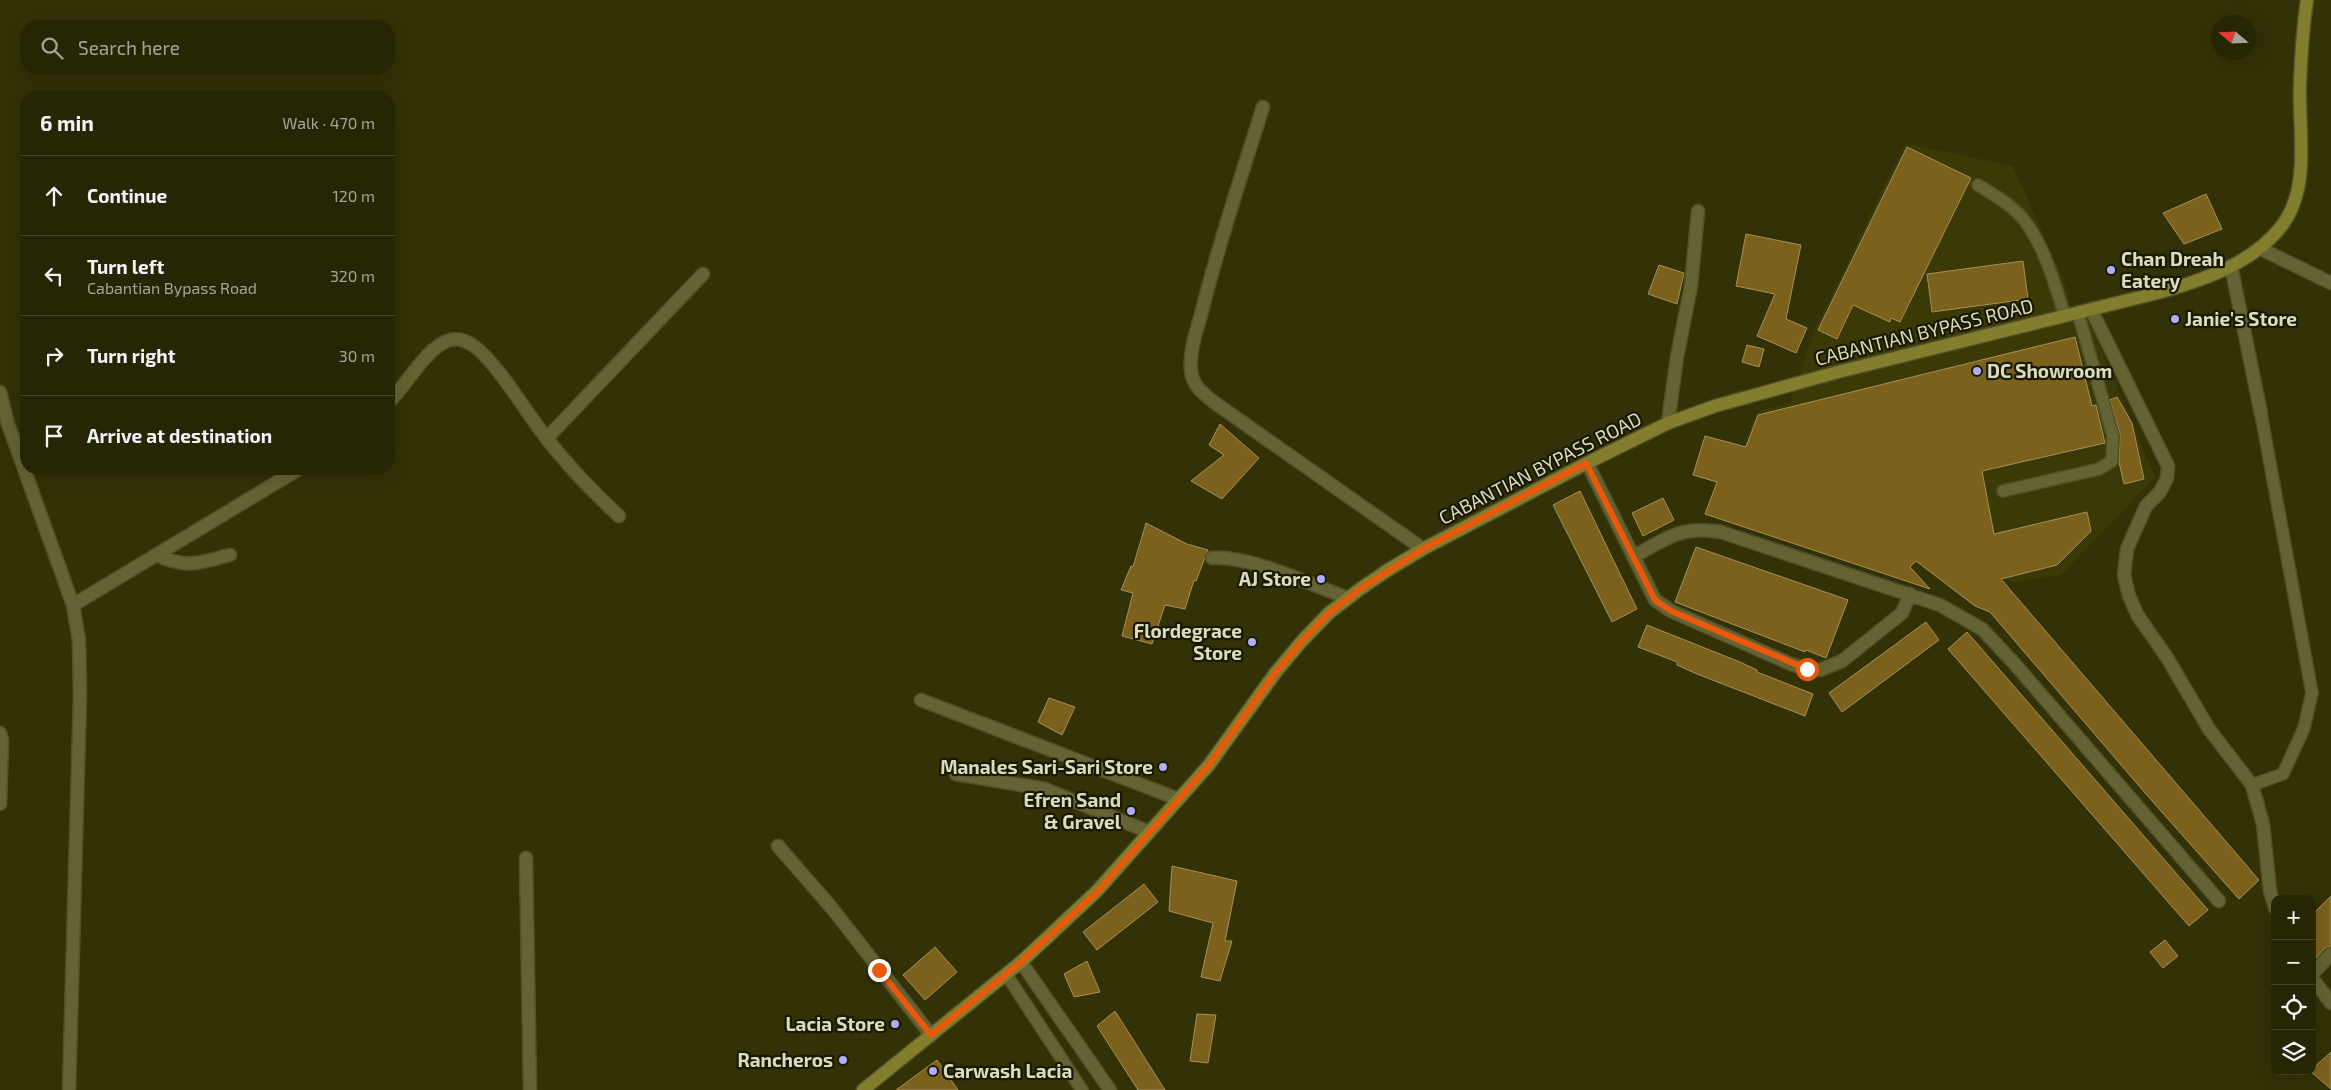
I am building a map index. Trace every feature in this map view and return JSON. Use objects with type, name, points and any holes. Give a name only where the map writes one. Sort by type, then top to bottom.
[{"type":"main road","name":"CABANTIAN BYPASS ROAD","points":[[863,1090],[1021,962],[1098,891],[1209,765],[1276,672],[1302,641],[1348,598],[1423,549],[1586,463],[1668,423],[1769,390],[2186,285],[2230,266],[2259,248],[2281,228],[2294,200],[2300,175],[2300,84],[2307,0]]},
{"type":"street","points":[[1263,107],[1208,284],[1191,353],[1191,371],[1194,381],[1201,392],[1215,403],[1423,549]]},
{"type":"street","points":[[1668,423],[1677,357],[1691,286],[1698,211]]},
{"type":"street","points":[[2259,248],[2331,283]]},
{"type":"street","points":[[2230,266],[2261,414]]},
{"type":"street","points":[[547,438],[703,274]]},
{"type":"street","points":[[2091,309],[2168,466],[2167,478],[2160,492],[2146,506],[2126,549],[2124,575],[2129,596],[2138,616],[2166,656],[2209,729],[2252,785],[2262,824],[2271,895]]},
{"type":"street","points":[[395,395],[431,352],[448,341],[460,339],[472,344],[502,377],[547,438],[585,484],[619,516]]},
{"type":"street","points":[[0,392],[8,424],[20,457]]},
{"type":"street","points":[[1586,463],[1650,592],[1663,606],[1807,669],[1826,668],[1842,661],[1902,613],[1910,594]]},
{"type":"street","points":[[26,475],[73,605],[79,642],[80,695],[69,1090]]},
{"type":"street","points":[[73,605],[289,475]]},
{"type":"street","points":[[1633,557],[1670,536],[1686,530],[1700,529],[1721,532],[1910,594],[1954,612],[1982,629],[2220,901]]},
{"type":"street","points":[[156,555],[184,565],[195,565],[230,555]]},
{"type":"street","points":[[1212,558],[1224,557],[1245,561],[1348,598]]},
{"type":"street","points":[[921,700],[1178,799]]},
{"type":"street","points":[[0,733],[2,740],[0,804]]},
{"type":"street","points":[[956,774],[1045,789],[1149,832]]},
{"type":"street","points":[[778,846],[831,907],[931,1035]]},
{"type":"street","points":[[526,858],[530,1090]]},
{"type":"street","points":[[2316,970],[2331,954]]},
{"type":"street","points":[[1021,962],[1110,1090]]},
{"type":"street","points":[[2316,983],[2331,1003]]},
{"type":"lane","points":[[1978,185],[2012,208],[2024,220],[2045,257],[2065,316]]},
{"type":"lane","points":[[2003,492],[2099,469],[2112,461],[2113,436],[2078,312]]},
{"type":"lane","points":[[2252,785],[2283,774],[2304,728],[2312,693],[2261,414]]},
{"type":"lane","points":[[1006,974],[1082,1090]]},
{"type":"shaded area","points":[[1905,143],[2013,166],[2066,285],[2074,322],[2089,320],[2155,477],[2061,575],[2014,582],[1927,549],[1730,485],[1757,411],[1790,403],[1815,329]]},
{"type":"building","points":[[1907,147],[1971,178],[1900,322],[1891,318],[1890,322],[1853,305],[1837,339],[1818,330]]},
{"type":"building","points":[[2206,194],[2222,229],[2184,244],[2163,213]]},
{"type":"building","points":[[1746,234],[1801,245],[1786,319],[1807,328],[1796,353],[1757,336],[1775,294],[1736,286]]},
{"type":"building","points":[[2023,261],[2028,299],[1932,312],[1927,274]]},
{"type":"building","points":[[1659,265],[1684,273],[1677,304],[1648,294]]},
{"type":"building","points":[[2075,337],[2092,406],[2096,405],[2105,443],[1982,471],[1994,534],[2087,512],[2091,531],[2057,565],[2001,579],[2259,880],[2239,899],[2145,793],[1990,612],[1975,606],[1916,561],[1910,567],[1930,589],[1705,514],[1717,482],[1693,475],[1705,436],[1746,447],[1758,415]]},
{"type":"building","points":[[1747,345],[1764,349],[1759,367],[1742,362]]},
{"type":"building","points":[[2117,397],[2132,423],[2144,479],[2124,484],[2119,462],[2120,434],[2110,400]]},
{"type":"building","points":[[1220,424],[1259,458],[1222,499],[1191,481],[1224,455],[1209,445]]},
{"type":"building","points":[[1580,491],[1637,609],[1612,622],[1553,505]]},
{"type":"building","points":[[1663,498],[1674,520],[1643,536],[1632,513]]},
{"type":"building","points":[[1146,523],[1187,544],[1208,550],[1196,581],[1194,580],[1185,609],[1165,605],[1152,644],[1122,636],[1133,593],[1121,590],[1131,566],[1133,567]]},
{"type":"building","points":[[1696,547],[1848,600],[1826,658],[1806,650],[1805,652],[1675,602]]},
{"type":"building","points":[[1926,622],[1939,640],[1842,712],[1829,693]]},
{"type":"building","points":[[1647,625],[1740,662],[1757,670],[1757,672],[1813,694],[1805,716],[1697,674],[1677,665],[1677,662],[1638,647]]},
{"type":"building","points":[[1967,632],[2208,910],[2189,926],[1948,649]]},
{"type":"building","points":[[1049,698],[1075,707],[1062,735],[1038,722]]},
{"type":"building","points":[[1172,866],[1237,881],[1225,941],[1232,941],[1220,981],[1201,977],[1213,923],[1169,911]]},
{"type":"building","points":[[1144,884],[1158,902],[1097,950],[1083,932]]},
{"type":"building","points":[[2331,896],[2331,946],[2325,948],[2316,958],[2316,940],[2316,911]]},
{"type":"building","points":[[2165,940],[2178,956],[2163,968],[2150,952]]},
{"type":"building","points":[[935,947],[957,972],[925,1000],[903,975]]},
{"type":"building","points":[[1087,961],[1100,992],[1074,997],[1064,974]]},
{"type":"building","points":[[1115,1011],[1165,1090],[1138,1090],[1097,1026]]},
{"type":"building","points":[[1197,1014],[1216,1015],[1208,1063],[1190,1061]]},
{"type":"building","points":[[2331,1052],[2331,1089],[2315,1075],[2316,1066]]},
{"type":"building","name":"Carwash Lacia","points":[[937,1060],[958,1090],[896,1090]]},
{"type":"place","name":"Chan Dreah Eatery","points":[[2111,270]]},
{"type":"place","name":"Janie's Store","points":[[2175,319]]},
{"type":"place","name":"DC Showroom","points":[[1977,371]]},
{"type":"place","name":"AJ Store","points":[[1321,579]]},
{"type":"place","name":"Flordegrace Store","points":[[1252,642]]},
{"type":"place","name":"Manales Sari-Sari Store","points":[[1163,767]]},
{"type":"place","name":"Efren Sand & Gravel","points":[[1131,811]]},
{"type":"place","name":"Lacia Store","points":[[895,1024]]},
{"type":"place","name":"Rancheros","points":[[843,1060]]},
{"type":"place","name":"Carwash Lacia","points":[[933,1071]]},
{"type":"route","points":[[879,970],[931,1035],[1021,962],[1098,891],[1209,765],[1276,672],[1329,613],[1360,589],[1423,549],[1586,463],[1655,600],[1671,611],[1791,664],[1807,669]]}]
